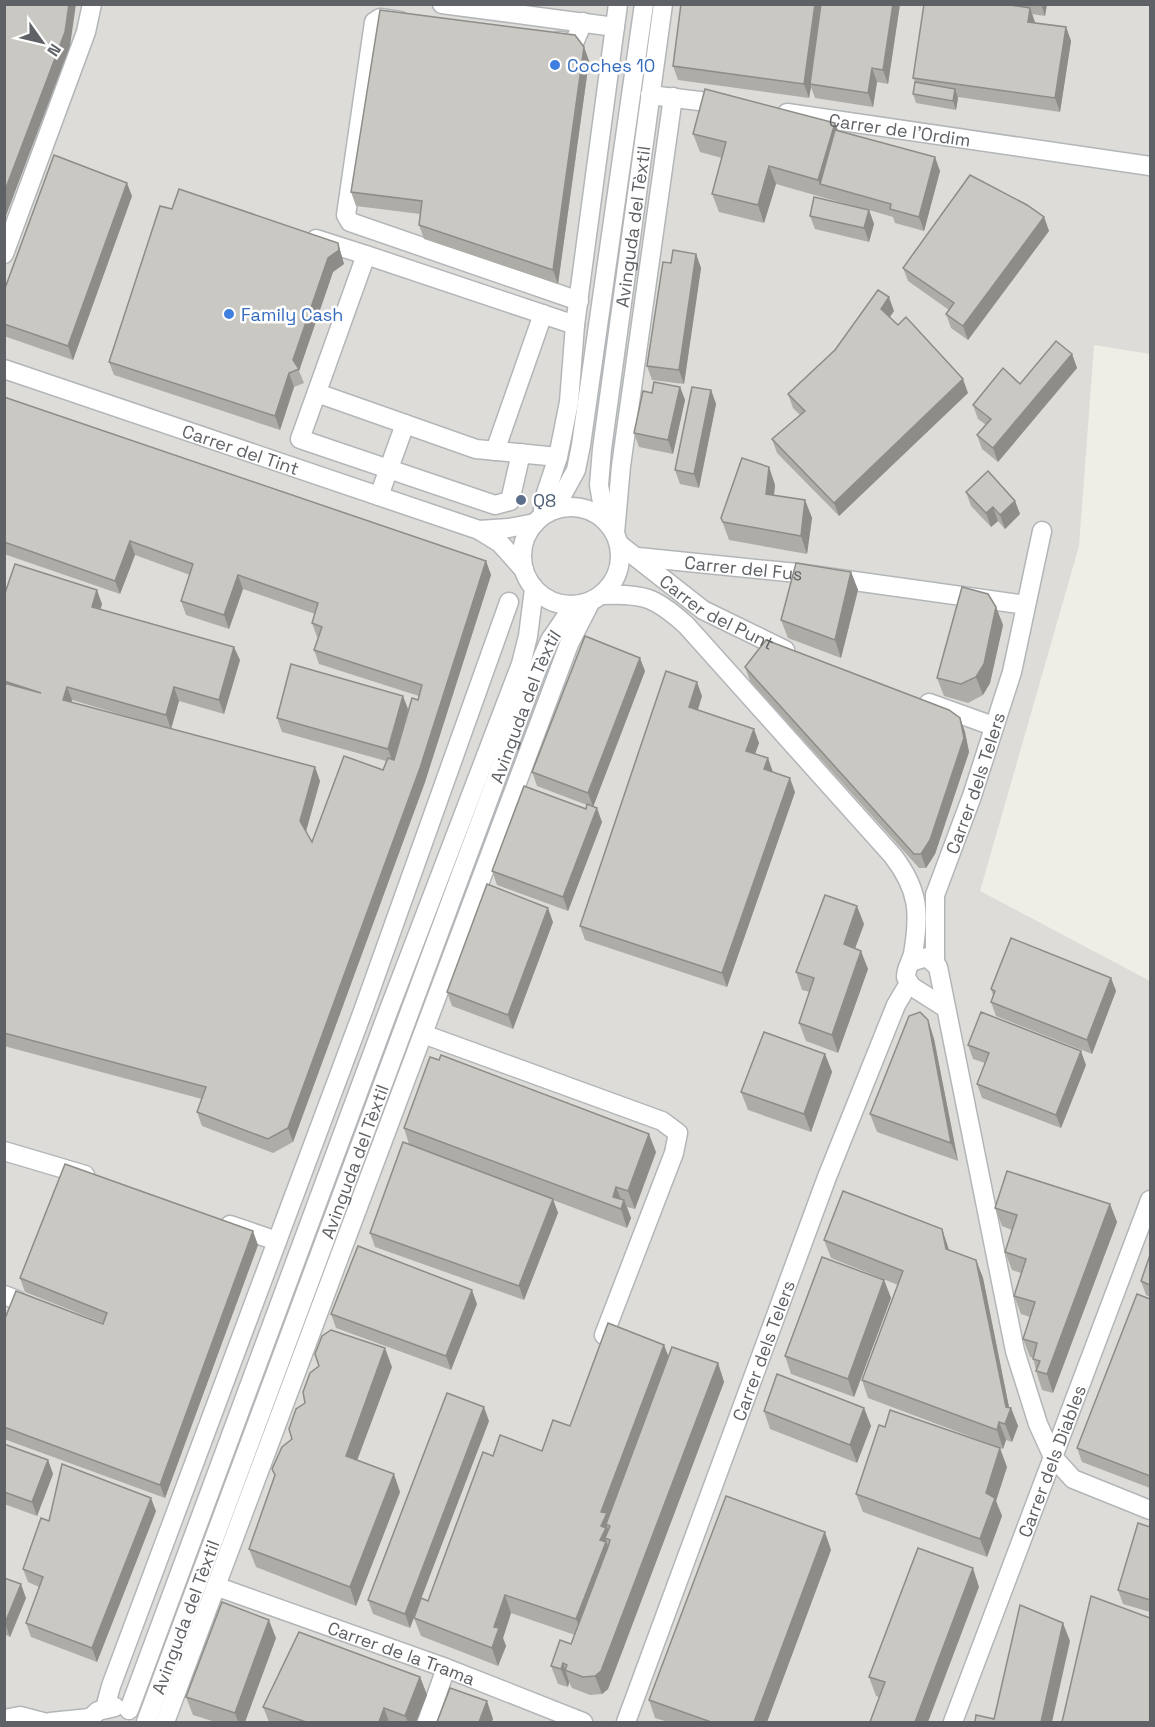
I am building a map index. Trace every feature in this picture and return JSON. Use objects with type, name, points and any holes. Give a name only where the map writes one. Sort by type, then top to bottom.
[{"type":"street","points":[[4,254],[86,32],[93,4]]},
{"type":"street","points":[[442,4],[615,27],[636,57]]},
{"type":"street","points":[[524,570],[523,545],[544,516],[543,502],[558,457],[569,402],[575,325],[618,4]]},
{"type":"street","points":[[615,27],[637,4]]},
{"type":"street","name":"Avinguda del Tèxtil","points":[[544,516],[576,470],[581,445],[644,4]]},
{"type":"street","name":"Avinguda del Tèxtil","points":[[613,532],[599,485],[602,449],[663,4]]},
{"type":"street","points":[[414,22],[380,18],[374,21],[346,215],[350,222],[579,301]]},
{"type":"street","points":[[540,38],[574,43],[583,22]]},
{"type":"street","points":[[650,95],[742,107]]},
{"type":"street","points":[[165,1722],[229,1558],[569,644],[589,601],[618,572],[613,532],[673,97]]},
{"type":"street","name":"Carrer de l'Ordim","points":[[766,110],[1150,166]]},
{"type":"street","points":[[299,233],[575,325]]},
{"type":"street","points":[[366,255],[300,439],[495,505],[510,501],[521,453]]},
{"type":"street","points":[[495,451],[543,314]]},
{"type":"street","name":"Carrer del Tint","points":[[4,369],[479,530]]},
{"type":"street","points":[[317,393],[476,449],[558,457]]},
{"type":"street","points":[[379,496],[405,424]]},
{"type":"street","points":[[479,530],[509,528],[581,507],[613,532]]},
{"type":"street","points":[[479,530],[500,543],[524,570],[534,589],[552,602],[589,601],[632,593],[654,599],[686,625],[908,875],[918,912],[911,962],[906,971],[915,987],[944,1007]]},
{"type":"street","name":"Carrer dels Telers","points":[[1042,531],[1011,672],[972,796],[942,872],[933,908],[937,970],[1015,1351],[1034,1413],[1053,1457],[1073,1479],[1150,1510]]},
{"type":"street","name":"Carrer del Punt","points":[[613,532],[638,557],[703,610],[798,655]]},
{"type":"street","name":"Carrer del Fus","points":[[638,557],[797,573],[1026,605]]},
{"type":"street","name":"Avinguda del Tèxtil","points":[[139,1718],[385,1020],[521,664],[528,636],[534,589]]},
{"type":"street","name":"Avinguda del Tèxtil","points":[[139,1718],[209,1550],[537,672],[550,640],[589,601]]},
{"type":"street","points":[[94,1716],[111,1686],[363,1011],[508,602]]},
{"type":"street","points":[[916,698],[993,726]]},
{"type":"street","points":[[908,875],[925,880],[942,872]]},
{"type":"street","points":[[911,962],[921,957],[937,970],[932,988],[915,987]]},
{"type":"street","name":"Carrer dels Telers","points":[[626,1722],[827,1177],[896,1005],[915,987]]},
{"type":"street","points":[[363,1011],[385,1020]]},
{"type":"street","points":[[423,1034],[662,1121],[678,1133],[674,1153],[604,1335]]},
{"type":"street","points":[[4,1151],[104,1181]]},
{"type":"street","name":"Carrer dels Diables","points":[[953,1722],[1150,1200]]},
{"type":"street","points":[[212,1218],[277,1241]]},
{"type":"street","points":[[209,1550],[229,1558]]},
{"type":"street","name":"Carrer de la Trama","points":[[218,1587],[446,1668],[583,1722]]},
{"type":"street","points":[[427,1722],[446,1668]]},
{"type":"street","points":[[50,1722],[94,1716],[119,1707],[139,1718]]},
{"type":"street","points":[[4,1719],[20,1716],[43,1722]]},
{"type":"shaded area","points":[[5,5],[1150,5],[1150,354],[1094,345],[1079,546],[980,891],[1150,981],[1150,1722],[5,1722]]},
{"type":"building","points":[[4,4],[69,4],[65,32],[4,193]]},
{"type":"building","points":[[681,4],[815,4],[804,84],[673,66]]},
{"type":"building","points":[[821,4],[893,4],[883,70],[872,68],[868,93],[810,84]]},
{"type":"building","points":[[924,4],[1004,4],[1030,8],[1028,22],[1066,27],[1055,98],[913,78]]},
{"type":"building","points":[[380,10],[575,35],[584,47],[553,270],[419,225],[422,201],[351,192]]},
{"type":"building","points":[[915,82],[955,89],[953,101],[913,94]]},
{"type":"building","points":[[705,89],[835,123],[818,180],[769,166],[758,205],[712,194],[726,142],[693,134]]},
{"type":"building","points":[[835,130],[935,157],[919,217],[890,209],[891,204],[820,184]]},
{"type":"building","points":[[54,155],[127,183],[68,346],[4,324],[4,291]]},
{"type":"building","points":[[970,175],[1027,205],[1044,217],[963,326],[946,314],[954,303],[903,268]]},
{"type":"building","points":[[179,189],[338,243],[339,250],[328,258],[293,360],[299,369],[289,373],[275,416],[109,362],[160,206],[172,209]]},
{"type":"building","points":[[814,197],[869,210],[864,228],[810,216]]},
{"type":"building","points":[[673,250],[696,254],[679,370],[647,366],[663,262],[671,263]]},
{"type":"building","points":[[878,290],[889,297],[881,309],[898,325],[906,317],[963,379],[834,503],[772,439],[805,411],[788,394],[835,350]]},
{"type":"building","points":[[1056,341],[1072,354],[993,448],[977,435],[991,419],[973,405],[1003,368],[1020,384]]},
{"type":"building","points":[[654,382],[680,387],[668,440],[634,433],[643,391],[652,393]]},
{"type":"building","points":[[692,387],[711,390],[694,474],[675,470]]},
{"type":"building","points":[[4,397],[486,561],[420,768],[288,1128],[268,1139],[197,1112],[206,1087],[4,1033],[4,683],[41,693],[4,681],[4,596],[15,564],[97,590],[92,607],[234,647],[219,700],[174,687],[166,715],[67,687],[63,700],[315,767],[300,821],[312,842],[344,756],[383,770],[388,758],[394,760],[412,698],[418,700],[422,685],[314,650],[322,627],[312,623],[318,603],[238,575],[224,615],[181,601],[193,564],[130,541],[115,581],[4,542]]},
{"type":"building","points":[[742,458],[769,467],[766,494],[805,500],[801,536],[723,522],[721,518]]},
{"type":"building","points":[[988,471],[1015,501],[1000,515],[993,507],[986,513],[966,492]]},
{"type":"building","points":[[796,563],[851,572],[835,640],[781,620]]},
{"type":"building","points":[[962,587],[988,594],[996,607],[984,664],[976,677],[961,684],[937,678]]},
{"type":"building","points":[[585,636],[640,658],[588,793],[532,772]]},
{"type":"building","points":[[766,640],[949,710],[960,718],[964,738],[930,840],[921,854],[914,854],[745,667]]},
{"type":"building","points":[[291,664],[403,696],[388,749],[277,718]]},
{"type":"building","points":[[666,671],[697,682],[689,707],[754,729],[746,751],[768,758],[764,769],[790,778],[722,973],[580,926]]},
{"type":"building","points":[[524,786],[586,809],[587,804],[597,808],[563,897],[492,871]]},
{"type":"building","points":[[487,884],[548,908],[508,1015],[447,992]]},
{"type":"building","points":[[825,895],[857,906],[844,944],[861,951],[832,1035],[799,1023],[814,978],[796,972]]},
{"type":"building","points":[[1011,938],[1111,978],[1087,1040],[991,1002],[995,991],[991,989]]},
{"type":"building","points":[[920,1012],[928,1020],[951,1143],[870,1114],[909,1016]]},
{"type":"building","points":[[981,1012],[1081,1051],[1056,1115],[977,1084],[989,1053],[968,1045]]},
{"type":"building","points":[[764,1032],[825,1054],[804,1114],[741,1092]]},
{"type":"building","points":[[441,1055],[649,1134],[628,1191],[616,1187],[613,1197],[624,1200],[621,1209],[404,1128],[430,1057],[439,1060]]},
{"type":"building","points":[[403,1142],[553,1199],[519,1286],[370,1233]]},
{"type":"building","points":[[65,1164],[253,1231],[160,1485],[4,1427],[4,1321],[16,1291],[103,1324],[107,1313],[20,1278]]},
{"type":"building","points":[[1007,1171],[1110,1204],[1047,1374],[1036,1371],[1040,1361],[1033,1359],[1037,1343],[1023,1339],[1035,1302],[1014,1296],[1026,1259],[1005,1252],[1017,1215],[995,1208]]},
{"type":"building","points":[[843,1191],[942,1229],[946,1249],[976,1260],[1006,1407],[1011,1408],[1005,1424],[999,1422],[997,1430],[862,1380],[903,1271],[824,1240]]},
{"type":"building","points":[[358,1246],[472,1290],[446,1356],[331,1314]]},
{"type":"building","points":[[1150,1255],[1150,1285],[1141,1281]]},
{"type":"building","points":[[822,1257],[884,1280],[848,1379],[785,1356]]},
{"type":"building","points":[[1137,1294],[1150,1299],[1150,1476],[1077,1448]]},
{"type":"building","points":[[608,1323],[664,1345],[601,1512],[607,1513],[601,1526],[606,1528],[600,1540],[606,1542],[576,1619],[505,1595],[494,1627],[499,1628],[492,1648],[414,1618],[421,1598],[428,1601],[483,1452],[493,1456],[500,1435],[542,1451],[553,1420],[570,1426]]},
{"type":"building","points":[[331,1330],[385,1348],[346,1456],[394,1474],[350,1587],[249,1549],[275,1475],[272,1469],[282,1447],[292,1439],[289,1429],[296,1409],[305,1403],[303,1392],[310,1373],[319,1366],[315,1354],[322,1336]]},
{"type":"building","points":[[672,1347],[718,1363],[601,1671],[595,1676],[583,1677],[565,1670],[567,1665],[563,1663],[561,1669],[551,1666],[560,1640],[571,1644],[609,1544],[610,1540],[605,1538],[610,1526],[606,1524]]},
{"type":"building","points":[[777,1374],[864,1408],[850,1445],[764,1411]]},
{"type":"building","points":[[447,1393],[484,1407],[405,1614],[368,1600]]},
{"type":"building","points":[[890,1410],[1000,1448],[986,1493],[995,1498],[980,1539],[856,1494],[879,1425],[885,1427]]},
{"type":"building","points":[[4,1444],[48,1460],[32,1502],[4,1492]]},
{"type":"building","points":[[62,1464],[151,1498],[92,1648],[26,1623],[43,1577],[23,1569],[41,1518],[49,1521]]},
{"type":"building","points":[[726,1496],[825,1532],[754,1722],[711,1722],[649,1700]]},
{"type":"building","points":[[1138,1523],[1150,1527],[1150,1600],[1118,1590]]},
{"type":"building","points":[[918,1548],[973,1568],[915,1722],[870,1722],[885,1682],[869,1677]]},
{"type":"building","points":[[4,1578],[21,1584],[5,1623],[4,1623]]},
{"type":"building","points":[[1091,1596],[1150,1618],[1150,1722],[1062,1722]]},
{"type":"building","points":[[222,1602],[269,1620],[235,1713],[186,1697]]},
{"type":"building","points":[[1020,1605],[1063,1623],[1041,1722],[975,1722],[976,1715],[994,1719]]},
{"type":"building","points":[[299,1632],[420,1677],[405,1716],[384,1708],[379,1722],[306,1722],[263,1707]]},
{"type":"building","points":[[450,1688],[487,1701],[479,1722],[437,1722]]},
{"type":"place","name":"Coches 10","points":[[555,65]]},
{"type":"place","name":"Family Cash","points":[[229,314]]},
{"type":"place","name":"Q8","points":[[521,500]]}]
